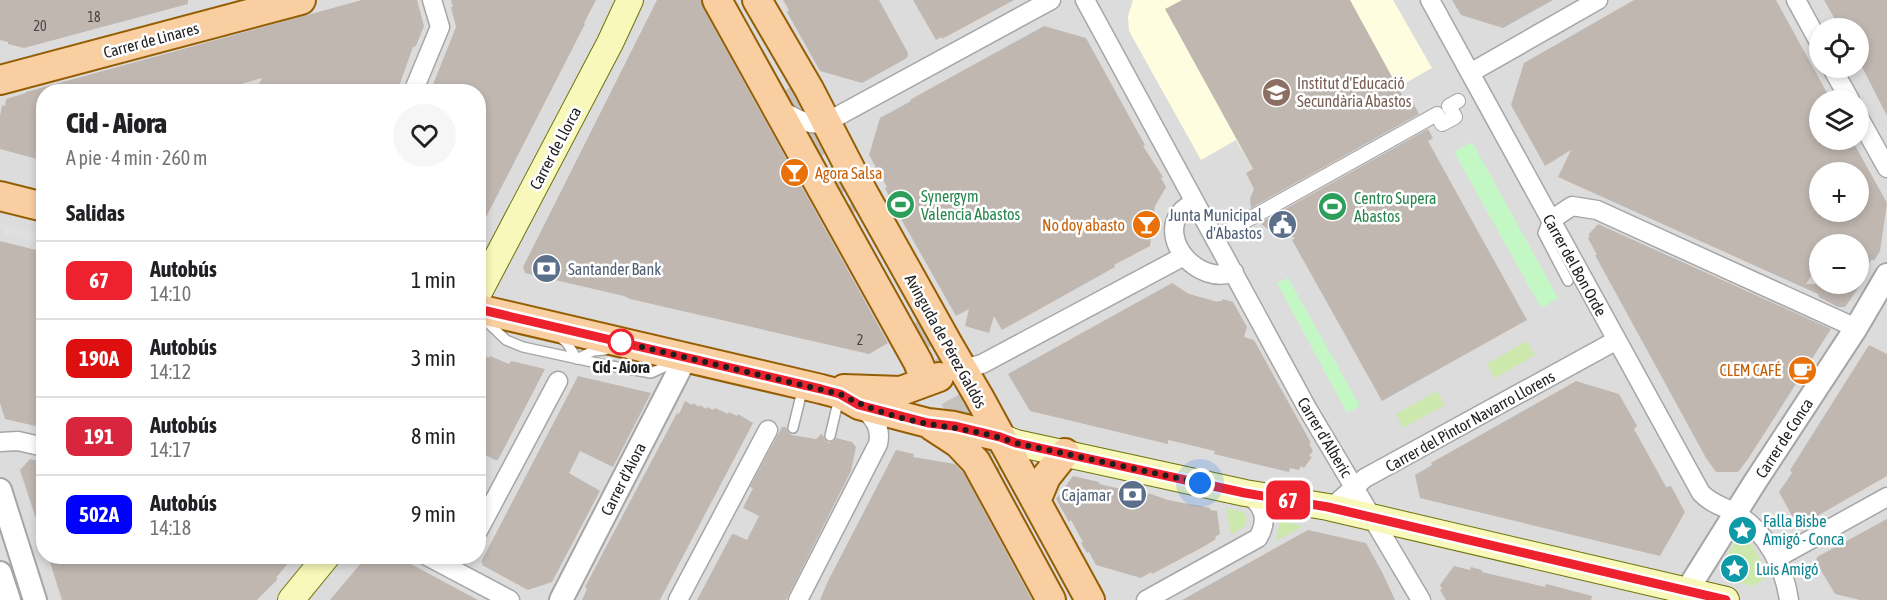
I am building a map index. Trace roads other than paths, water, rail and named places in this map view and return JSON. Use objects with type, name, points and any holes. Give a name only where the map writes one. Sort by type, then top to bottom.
[{"type":"main road","name":"Carrer de Linares","points":[[0,80],[301,0]]},
{"type":"main road","points":[[610,43],[620,0]]},
{"type":"main road","name":"Carrer de Llorca","points":[[486,279],[610,43],[630,0]]},
{"type":"main road","name":"Avinguda de Pérez Galdós","points":[[717,0],[785,99],[854,176]]},
{"type":"main road","name":"Avinguda de Pérez Galdós","points":[[735,0],[918,362],[922,372],[921,382]]},
{"type":"main road","name":"Avinguda de Pérez Galdós","points":[[743,0],[785,99]]},
{"type":"main road","name":"Avinguda de Pérez Galdós","points":[[757,0],[809,89],[854,176],[1090,600]]},
{"type":"main road","points":[[0,196],[36,205]]},
{"type":"main road","name":"Avinguda de Pérez Galdós","points":[[855,212],[917,323]]},
{"type":"main road","points":[[486,311],[831,393],[928,423],[954,426],[1016,443],[1245,493],[1328,507],[1684,596],[1726,600]]},
{"type":"main road","points":[[831,393],[901,391],[962,369]]},
{"type":"main road","points":[[928,423],[958,443],[976,462],[1052,600]]},
{"type":"main road","points":[[1036,501],[1046,477],[1065,453]]},
{"type":"main road","points":[[1067,600],[999,470],[1074,600]]},
{"type":"main road","points":[[291,600],[320,564]]},
{"type":"street","points":[[416,84],[440,27],[432,0]]},
{"type":"street","points":[[785,99],[800,121],[818,125],[825,123],[1052,0]]},
{"type":"street","name":"Carrer d'Alberic","points":[[1085,0],[1307,408],[1421,600]]},
{"type":"street","name":"Carrer del Bon Orde","points":[[1430,0],[1701,493],[1710,502],[1736,514],[1759,533],[1777,558],[1785,579],[1789,600]]},
{"type":"street","points":[[1470,74],[1573,7],[1598,0]]},
{"type":"street","points":[[1796,0],[1809,24]]},
{"type":"street","points":[[1215,238],[1437,114],[1442,124],[1449,121],[1455,117],[1454,103]]},
{"type":"street","points":[[1869,136],[1887,168]]},
{"type":"street","points":[[1195,202],[1179,214],[1175,224],[1176,240],[1184,256],[1191,265],[1204,272],[1214,275],[1234,272]]},
{"type":"street","points":[[1551,220],[1572,206],[1597,210],[1856,328]]},
{"type":"street","points":[[962,369],[982,364],[1184,256]]},
{"type":"street","name":"Carrer de Conca","points":[[1684,596],[1755,482],[1856,328],[1887,275]]},
{"type":"street","name":"Carrer del Pintor Navarro Llorens","points":[[1328,507],[1342,499],[1365,478],[1617,340]]},
{"type":"street","name":"Carrer d'Aiora","points":[[561,600],[686,357]]},
{"type":"street","points":[[486,516],[558,381]]},
{"type":"street","points":[[798,600],[878,444],[879,430],[876,422],[831,393]]},
{"type":"street","points":[[678,600],[751,472],[768,430]]},
{"type":"street","points":[[0,442],[18,441],[36,445]]},
{"type":"street","points":[[0,490],[34,600]]},
{"type":"street","points":[[1146,600],[1258,538],[1264,528],[1264,518],[1257,500],[1245,493]]},
{"type":"street","points":[[1777,558],[1887,497]]},
{"type":"street","points":[[461,564],[510,600]]},
{"type":"street","points":[[0,573],[9,600]]},
{"type":"lane","points":[[1551,220],[1543,233],[1568,281]]},
{"type":"lane","points":[[486,321],[506,340],[523,347],[651,373],[686,357]]},
{"type":"lane","points":[[544,324],[567,343],[577,359]]},
{"type":"lane","points":[[577,359],[593,351],[640,346]]},
{"type":"lane","points":[[793,428],[831,393]]},
{"type":"lane","points":[[830,436],[831,393]]},
{"type":"tunnel","points":[[791,87],[823,145]]},
{"type":"tunnel","points":[[807,132],[853,213]]},
{"type":"tunnel","points":[[913,324],[982,448]]},
{"type":"tunnel","points":[[979,429],[1002,469]]},
{"type":"place","name":"Institut d'Educació Secundària Abastos","points":[[1276,92]]},
{"type":"place","name":"Agora Salsa","points":[[794,173]]},
{"type":"place","name":"Synergym Valencia Abastos","points":[[900,205]]},
{"type":"place","name":"Centro Supera Abastos","points":[[1333,207]]},
{"type":"place","name":"Junta Municipal d'Abastos","points":[[1283,224]]},
{"type":"place","name":"No doy abasto","points":[[1146,225]]},
{"type":"place","name":"Santander Bank","points":[[547,269]]},
{"type":"place","name":"Cid - Aiora","points":[[621,342]]},
{"type":"place","name":"CLEM CAFÉ","points":[[1802,370]]},
{"type":"place","name":"Cajamar","points":[[1132,495]]},
{"type":"place","name":"Falla Bisbe Amigó - Conca","points":[[1742,530]]},
{"type":"place","name":"Luis Amigó","points":[[1735,569]]}]
